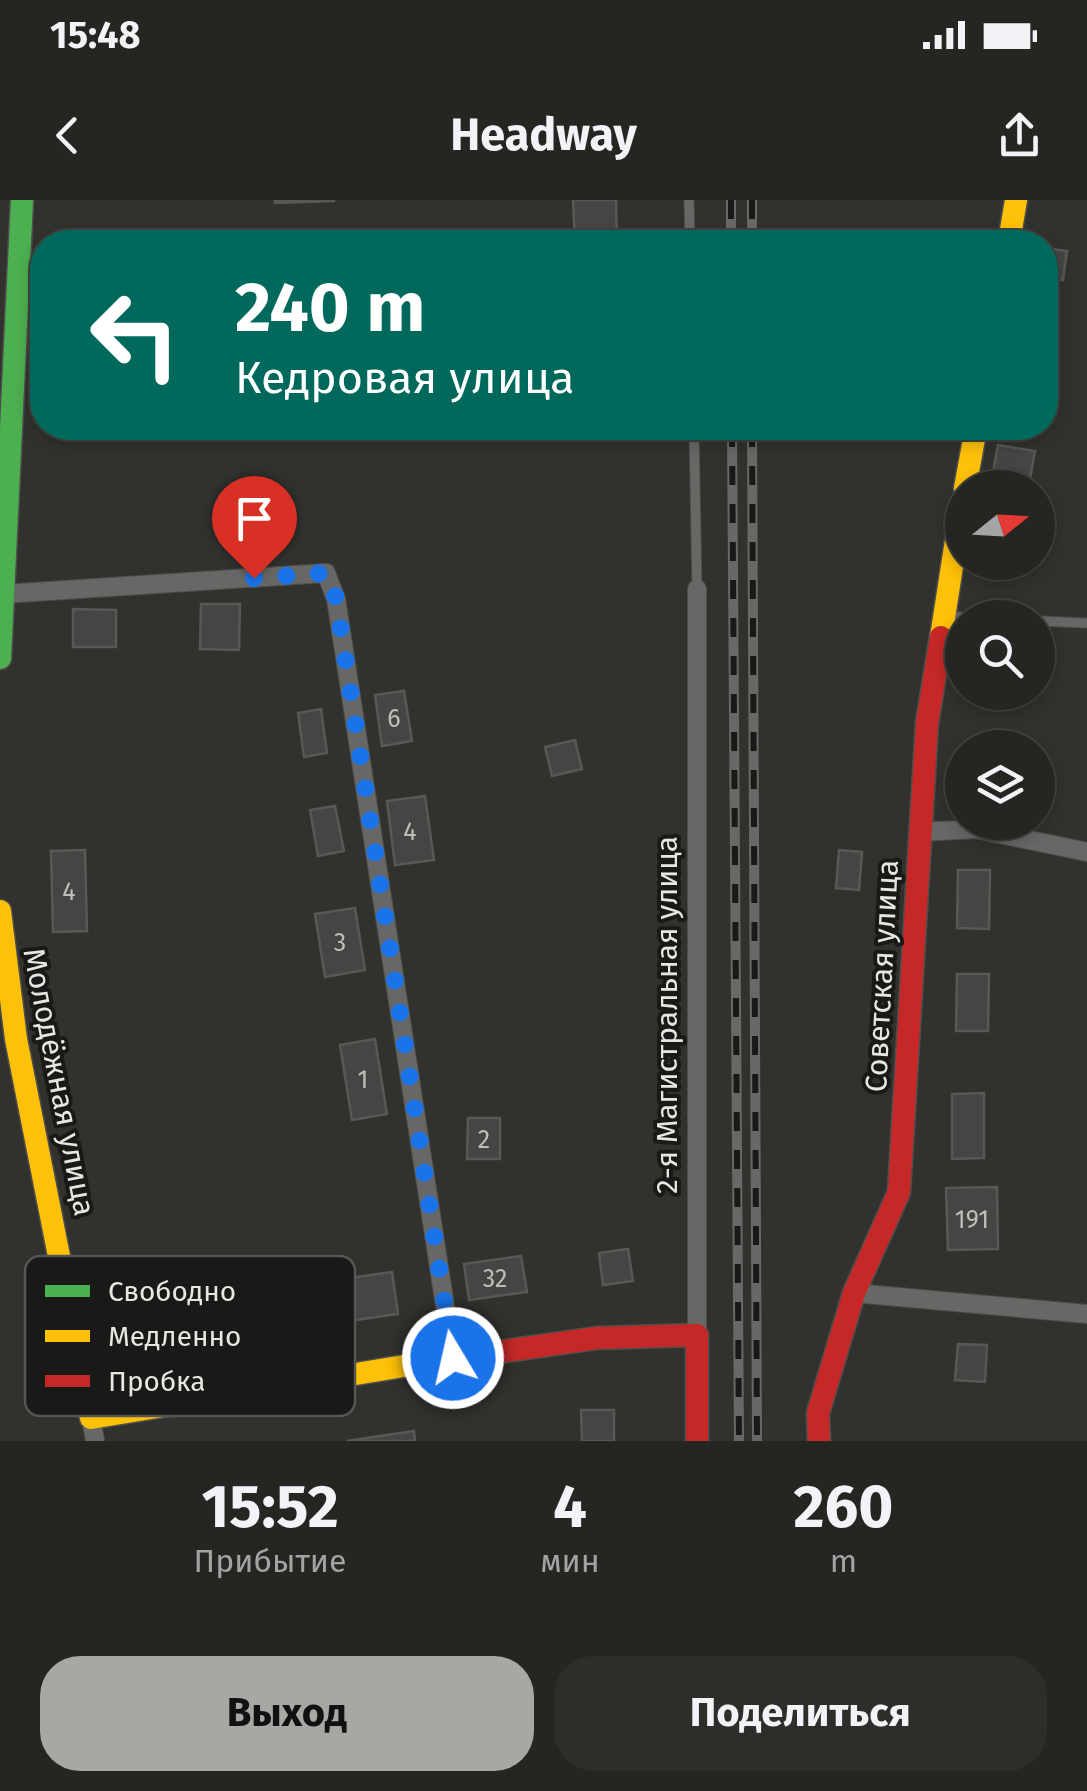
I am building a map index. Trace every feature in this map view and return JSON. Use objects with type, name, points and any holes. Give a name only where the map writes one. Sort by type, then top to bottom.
[{"type":"street","points":[[0,658],[4,508],[22,200]]},
{"type":"street","points":[[1011,230],[1016,200]]},
{"type":"street","points":[[968,470],[974,440]]},
{"type":"street","points":[[3,594],[326,573],[336,598],[453,1358]]},
{"type":"street","name":"Советская улица","points":[[820,1441],[818,1413],[854,1292],[899,1192],[927,723],[948,580]]},
{"type":"street","name":"2-я Магистральная улица","points":[[697,589],[697,1441]]},
{"type":"street","points":[[920,832],[976,830],[1087,852]]},
{"type":"street","name":"Молодёжная улица","points":[[0,910],[6,990],[62,1256]]},
{"type":"street","points":[[854,1292],[1087,1314]]},
{"type":"street","points":[[355,1378],[453,1358],[597,1338],[696,1335]]},
{"type":"street","points":[[93,1430],[163,1416]]},
{"type":"lane","points":[[689,200],[690,230]]},
{"type":"lane","points":[[694,440],[697,589]]},
{"type":"lane","points":[[1055,621],[1087,623]]},
{"type":"building","points":[[334,200],[334,201],[275,203]]},
{"type":"building","points":[[573,200],[616,200],[617,230],[574,230]]},
{"type":"building","points":[[1058,250],[1067,251],[1063,280],[1058,279]]},
{"type":"building","points":[[998,445],[1035,451],[1032,470],[993,470]]},
{"type":"building","points":[[201,604],[240,604],[239,650],[200,649]]},
{"type":"building","points":[[73,609],[116,610],[116,647],[73,647]]},
{"type":"building","points":[[404,691],[412,741],[382,746],[375,695]]},
{"type":"building","points":[[321,709],[327,753],[304,757],[298,713]]},
{"type":"building","points":[[575,740],[582,769],[552,776],[545,747]]},
{"type":"building","points":[[425,796],[434,860],[395,865],[387,801]]},
{"type":"building","points":[[335,806],[344,851],[318,856],[310,810]]},
{"type":"building","points":[[85,850],[87,931],[53,932],[51,851]]},
{"type":"building","points":[[839,850],[862,852],[859,890],[836,888]]},
{"type":"building","points":[[958,870],[990,870],[989,929],[957,928]]},
{"type":"building","points":[[355,908],[365,970],[325,977],[315,914]]},
{"type":"building","points":[[957,974],[989,974],[988,1031],[956,1031]]},
{"type":"building","points":[[375,1039],[387,1114],[352,1120],[340,1045]]},
{"type":"building","points":[[984,1093],[984,1158],[952,1159],[952,1094]]},
{"type":"building","points":[[468,1118],[500,1118],[500,1159],[467,1159]]},
{"type":"building","points":[[997,1187],[998,1249],[948,1250],[946,1188]]},
{"type":"building","points":[[628,1249],[633,1281],[603,1285],[599,1253]]},
{"type":"building","points":[[521,1256],[527,1292],[469,1300],[464,1264]]},
{"type":"building","points":[[392,1272],[398,1314],[355,1320],[355,1277]]},
{"type":"building","points":[[958,1344],[987,1345],[985,1382],[955,1380]]},
{"type":"building","points":[[581,1410],[614,1410],[614,1441],[582,1441]]},
{"type":"building","points":[[414,1431],[415,1441],[347,1441]]},
{"type":"railway","points":[[731,200],[731,230]]},
{"type":"railway","points":[[752,200],[752,230]]},
{"type":"railway","points":[[732,440],[739,1441]]},
{"type":"railway","points":[[752,440],[757,1441]]},
{"type":"traffic: fast","points":[[0,658],[22,200]]},
{"type":"traffic: slow","points":[[1011,230],[1016,200]]},
{"type":"traffic: slow","points":[[968,470],[974,440]]},
{"type":"traffic: slow","points":[[941,637],[950,580]]},
{"type":"traffic: slow","points":[[0,911],[16,1039],[59,1256]]},
{"type":"traffic: slow","points":[[355,1374],[422,1363]]},
{"type":"traffic: slow","points":[[91,1416],[103,1416]]},
{"type":"traffic: jam","points":[[819,1441],[818,1413],[854,1293],[899,1192],[927,723],[941,637]]},
{"type":"traffic: jam","points":[[422,1363],[597,1338],[697,1335],[697,1441]]},
{"type":"route","points":[[254,578],[326,573],[336,598],[453,1358]]}]
